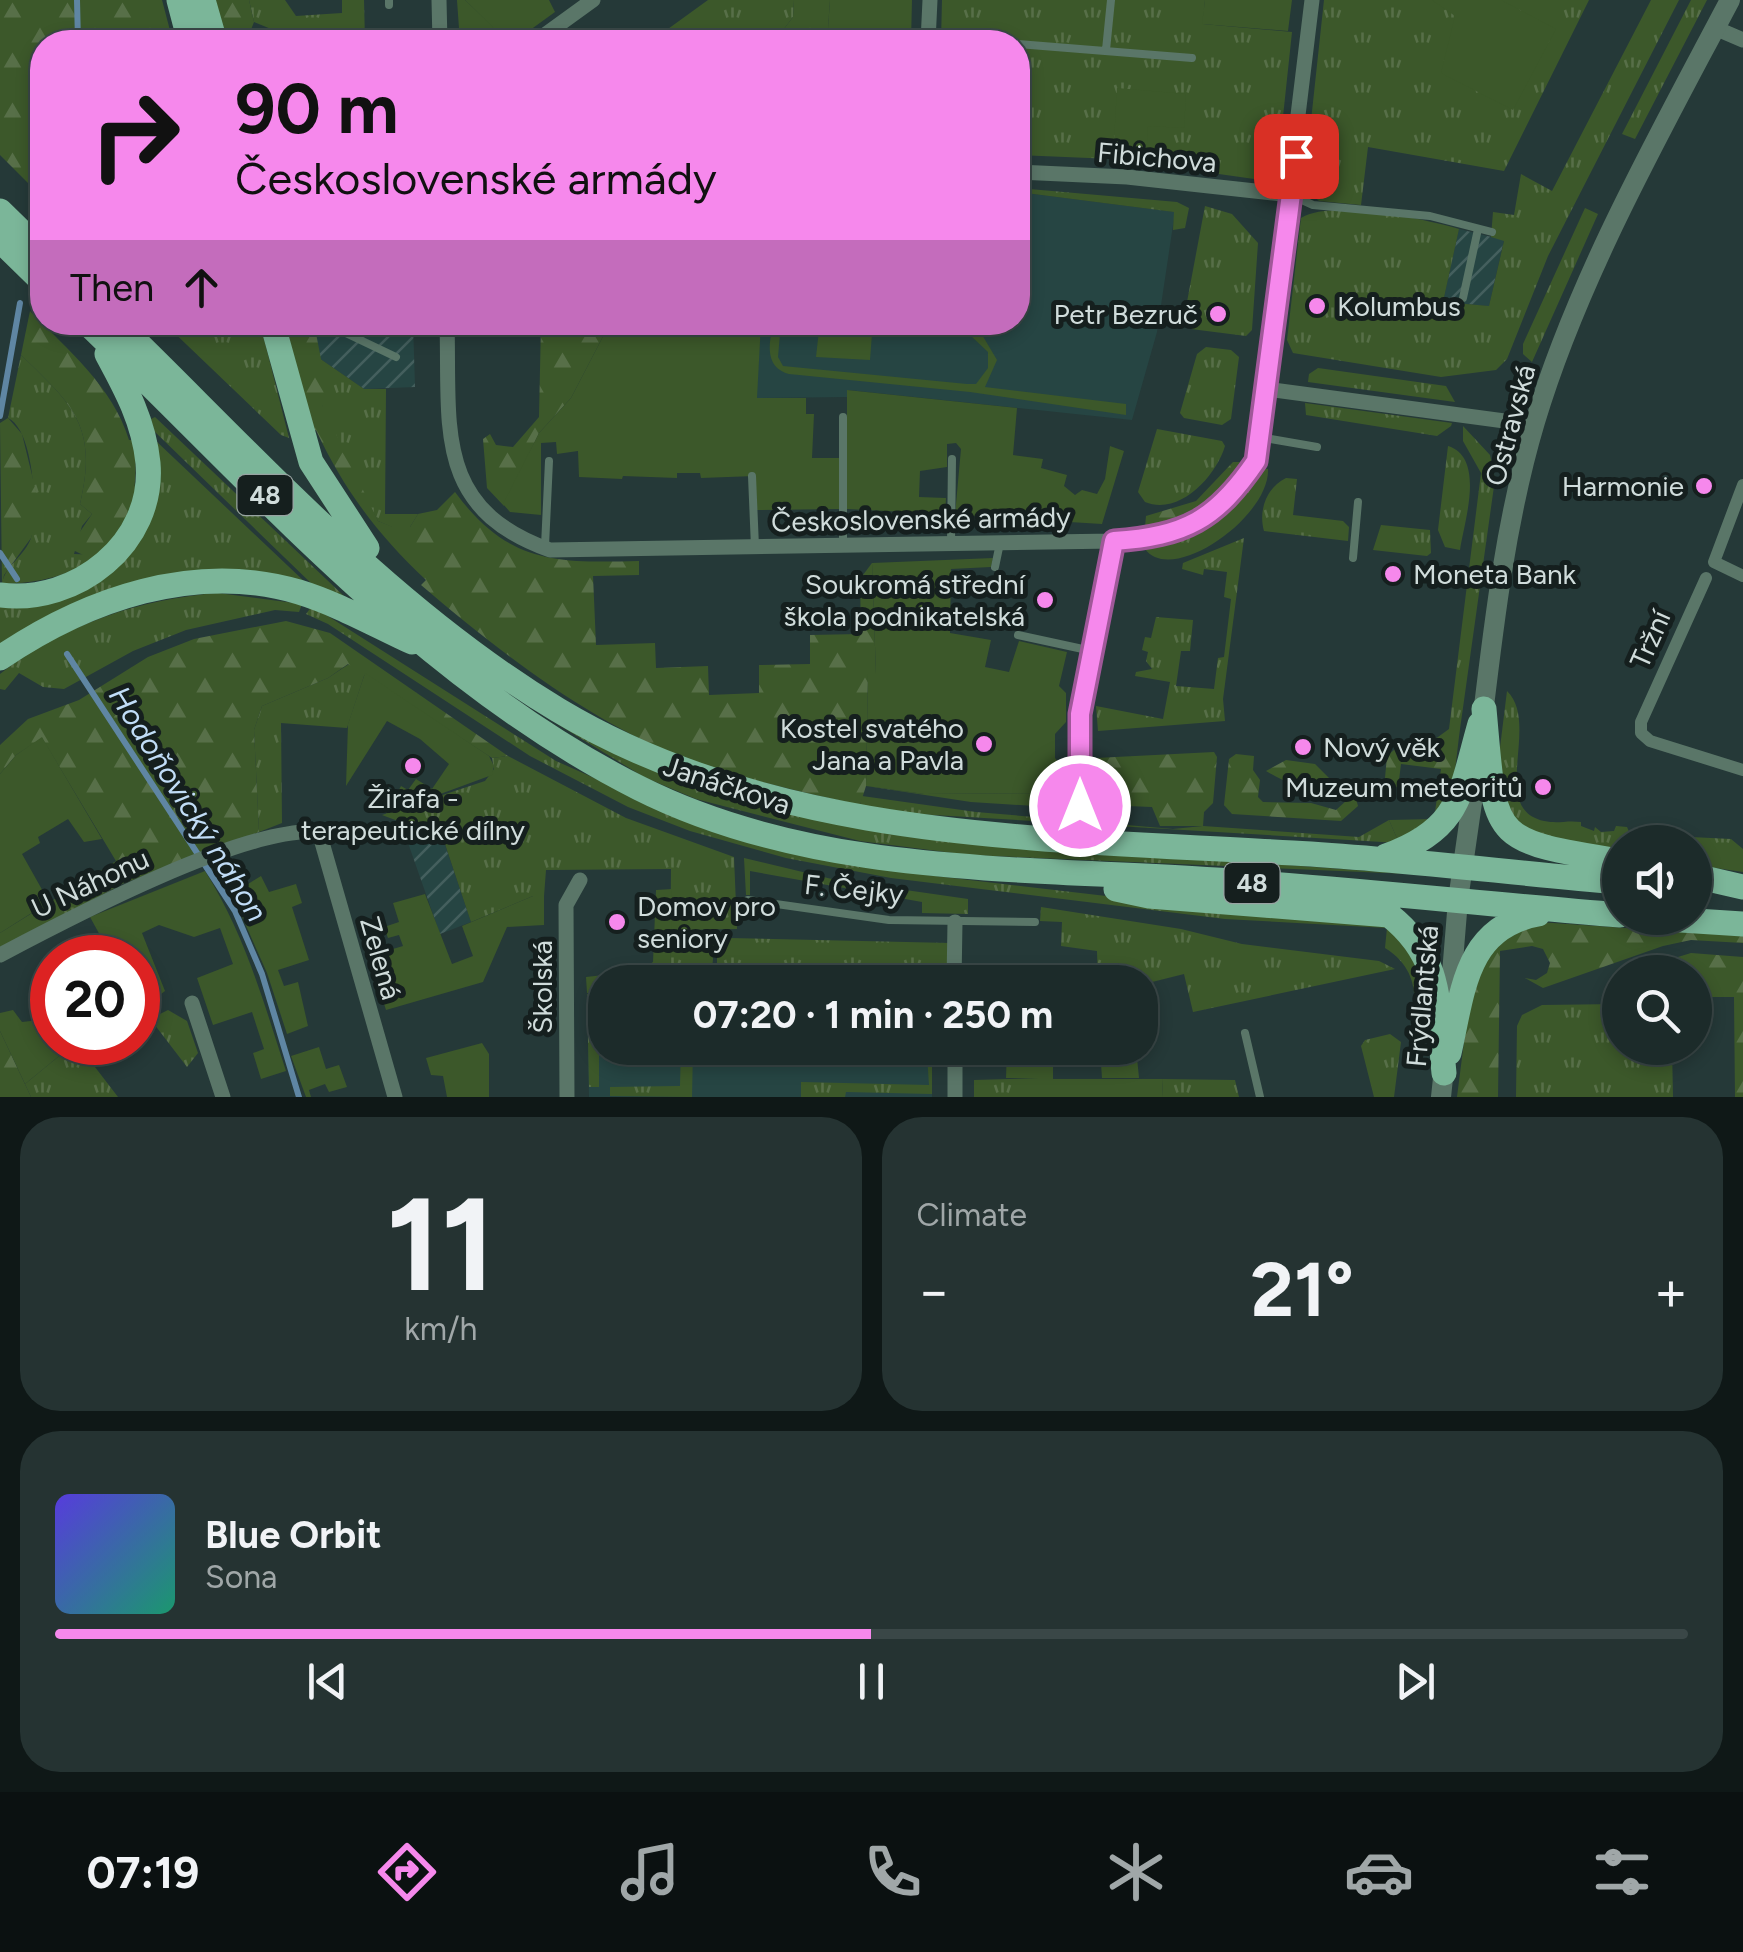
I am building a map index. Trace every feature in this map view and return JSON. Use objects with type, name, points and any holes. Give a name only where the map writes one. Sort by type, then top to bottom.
[{"type":"main road","points":[[179,0],[187,30]]},
{"type":"main road","points":[[204,0],[212,30]]},
{"type":"main road","points":[[0,211],[30,240]]},
{"type":"main road","points":[[0,240],[30,269]]},
{"type":"main road","points":[[0,595],[41,594],[82,579],[121,548],[140,517],[148,467],[140,419],[103,335]]},
{"type":"main road","name":"Janáčkova","points":[[109,335],[322,550],[442,656],[591,760],[692,810],[858,852],[1046,874],[1210,880],[1458,900]]},
{"type":"main road","name":"Janáčkova","points":[[110,335],[475,656],[559,710],[656,758],[757,794],[864,817],[971,832],[1380,858],[1464,868]]},
{"type":"main road","name":"48","points":[[276,335],[310,462],[349,523],[411,603]]},
{"type":"main road","name":"48","points":[[0,658],[105,602],[156,587],[200,582],[294,590],[442,656]]},
{"type":"main road","points":[[1484,710],[1494,810],[1503,824],[1525,843],[1602,857]]},
{"type":"main road","name":"48","points":[[1380,858],[1427,839],[1456,809],[1484,710]]},
{"type":"main road","name":"48","points":[[1464,868],[1602,880]]},
{"type":"main road","name":"48","points":[[1046,874],[1149,896],[1389,915],[1412,932],[1433,967],[1442,1085]]},
{"type":"main road","points":[[1712,880],[1743,888]]},
{"type":"main road","points":[[1712,887],[1743,888]]},
{"type":"main road","name":"48","points":[[1458,900],[1602,913]]},
{"type":"main road","name":"48","points":[[1442,1085],[1466,978],[1478,950],[1492,932],[1514,918],[1562,910]]},
{"type":"main road","points":[[1712,922],[1743,924]]},
{"type":"street","points":[[439,0],[440,30]]},
{"type":"street","points":[[552,30],[593,0]]},
{"type":"street","points":[[929,30],[930,0]]},
{"type":"street","name":"Československé armády","points":[[447,335],[450,433],[462,485],[486,518],[514,538],[544,548],[1114,541],[1193,527],[1232,497],[1256,461],[1312,0]]},
{"type":"street","name":"Ostravská","points":[[1458,900],[1504,563],[1534,426],[1566,334],[1730,0]]},
{"type":"street","points":[[1715,28],[1743,40]]},
{"type":"street","name":"Fibichova","points":[[1030,173],[1126,177],[1291,195]]},
{"type":"street","points":[[1266,388],[1534,426]]},
{"type":"street","points":[[1743,485],[1714,562],[1743,576]]},
{"type":"street","name":"Tržní","points":[[1706,578],[1640,722],[1641,732],[1650,742],[1743,770]]},
{"type":"street","name":"U Náhonu","points":[[0,956],[92,906],[202,861],[298,830],[318,832]]},
{"type":"street","name":"Zelená","points":[[318,832],[396,1097]]},
{"type":"street","name":"Školská","points":[[567,1097],[566,905],[580,880]]},
{"type":"street","name":"Frýdlantská","points":[[1442,1085],[1458,900]]},
{"type":"street","points":[[954,965],[955,922]]},
{"type":"street","points":[[192,1003],[223,1097]]},
{"type":"street","points":[[955,1065],[955,1097]]},
{"type":"lane","points":[[1106,50],[1111,0]]},
{"type":"lane","points":[[1030,45],[1192,58]]},
{"type":"lane","points":[[1291,195],[1313,205],[1430,216],[1492,232]]},
{"type":"lane","points":[[1464,298],[1478,228]]},
{"type":"lane","points":[[350,335],[396,357]]},
{"type":"lane","points":[[843,546],[844,417]]},
{"type":"lane","points":[[1259,437],[1317,447]]},
{"type":"lane","points":[[951,544],[952,459]]},
{"type":"lane","points":[[544,548],[548,461]]},
{"type":"lane","points":[[752,476],[755,547]]},
{"type":"lane","points":[[1353,558],[1358,502]]},
{"type":"lane","points":[[1080,806],[1080,714],[1114,541]]},
{"type":"lane","points":[[995,567],[1000,543]]},
{"type":"lane","points":[[1706,578],[1714,562]]},
{"type":"lane","points":[[1018,635],[1092,651]]},
{"type":"lane","name":"F. Čejky","points":[[748,900],[843,916],[1035,922]]},
{"type":"lane","points":[[1245,1033],[1260,1097]]},
{"type":"shaded area","points":[[1030,194],[1175,212],[1157,332],[1132,420],[848,390],[847,397],[756,398],[760,335],[1030,335]]},
{"type":"shaded area","points":[[1459,229],[1504,240],[1489,306],[1443,302]]},
{"type":"shaded area","points":[[316,335],[413,335],[415,387],[364,389],[319,358]]},
{"type":"shaded area","points":[[422,836],[445,845],[471,922],[440,934],[407,840]]},
{"type":"shaded area","points":[[588,1065],[932,1065],[932,1097],[589,1097]]},
{"type":"green space","points":[[0,0],[162,0],[170,30],[30,30],[30,185],[0,155]]},
{"type":"green space","points":[[214,0],[249,0],[254,22],[251,30],[222,30]]},
{"type":"green space","points":[[249,0],[285,0],[296,16],[342,13],[342,0],[364,0],[365,30],[274,30],[254,22]]},
{"type":"green space","points":[[457,0],[465,0],[497,30],[459,30]]},
{"type":"green space","points":[[465,0],[549,0],[555,12],[530,30],[496,30]]},
{"type":"green space","points":[[708,0],[794,0],[793,17],[783,30],[667,30]]},
{"type":"green space","points":[[794,0],[830,0],[828,30],[783,30],[793,17]]},
{"type":"green space","points":[[830,0],[912,0],[911,30],[828,30]]},
{"type":"green space","points":[[942,0],[1205,0],[1203,24],[1292,32],[1276,182],[1113,159],[1030,156],[1030,30],[941,30]]},
{"type":"green space","points":[[1205,0],[1292,0],[1288,31],[1202,24]]},
{"type":"green space","points":[[1324,0],[1589,0],[1504,171],[1368,147],[1361,205],[1319,201],[1304,186]]},
{"type":"green space","points":[[1432,0],[1501,0],[1556,29],[1513,110],[1441,73],[1455,16]]},
{"type":"green space","points":[[1651,0],[1679,0],[1548,256],[1507,359],[1496,370],[1441,377],[1293,353],[1287,340],[1301,218],[1315,213],[1355,210],[1459,229],[1443,302],[1489,306],[1504,241],[1491,237],[1493,212],[1514,215],[1521,174],[1552,191]]},
{"type":"green space","points":[[1691,0],[1707,0],[1635,139],[1622,134]]},
{"type":"green space","points":[[1117,88],[1186,94],[1184,128],[1148,126],[1146,161],[1113,159]]},
{"type":"green space","points":[[1030,189],[1177,202],[1189,208],[1185,228],[1173,230],[1174,212],[1030,194]]},
{"type":"green space","points":[[1205,206],[1232,214],[1258,243],[1252,330],[1246,336],[1191,329],[1184,318]]},
{"type":"green space","points":[[1585,208],[1598,214],[1532,362],[1523,354],[1523,344]]},
{"type":"green space","points":[[30,311],[30,335],[54,335],[101,386],[129,440],[135,440],[131,502],[100,555],[87,557],[69,548],[92,514],[80,504],[86,455],[77,420],[68,404],[21,355]]},
{"type":"green space","points":[[177,335],[263,335],[289,438],[281,435]]},
{"type":"green space","points":[[289,335],[316,335],[326,385],[322,405],[378,521],[393,527],[410,527],[418,514],[437,510],[455,492],[494,533],[536,554],[583,561],[639,561],[639,575],[593,576],[596,645],[655,643],[656,668],[708,666],[709,695],[759,693],[759,665],[810,664],[810,635],[861,634],[860,579],[872,563],[876,674],[868,675],[866,786],[860,805],[690,760],[619,727],[548,684],[421,585],[426,580],[364,511],[316,430],[310,433]]},
{"type":"green space","points":[[541,335],[604,335],[571,398],[539,433],[504,506],[487,488],[483,439],[490,434],[496,445],[513,447],[539,417]]},
{"type":"green space","points":[[604,335],[760,335],[757,398],[806,398],[806,414],[814,414],[812,458],[839,458],[839,509],[757,510],[755,476],[701,478],[700,473],[677,473],[677,478],[579,477],[578,451],[557,454],[556,442],[541,443],[541,515],[510,512],[503,504],[539,433],[571,398]]},
{"type":"green space","points":[[771,335],[780,335],[778,357],[783,366],[967,384],[976,384],[988,368],[988,352],[970,335],[982,335],[997,360],[985,387],[1126,404],[1126,415],[970,392],[789,374],[776,367],[770,344]]},
{"type":"green space","points":[[818,335],[872,335],[870,360],[816,357]]},
{"type":"green space","points":[[1206,347],[1231,350],[1239,357],[1231,419],[1222,425],[1184,418],[1180,413],[1197,354]]},
{"type":"green space","points":[[21,355],[68,404],[77,420],[86,455],[80,504],[92,514],[82,526],[74,554],[100,555],[54,577],[2,584],[28,544],[33,526],[29,454],[17,426],[8,418]]},
{"type":"green space","points":[[319,358],[364,389],[386,389],[385,514],[418,514],[410,527],[392,527],[378,521],[346,464],[325,418]]},
{"type":"green space","points":[[1318,368],[1446,386],[1455,402],[1308,382],[1309,374]]},
{"type":"green space","points":[[847,390],[1017,408],[1013,455],[1043,459],[1041,468],[1067,475],[1064,486],[1075,495],[1082,490],[1097,494],[1105,479],[1110,446],[1124,451],[1102,524],[955,515],[961,449],[956,443],[947,444],[947,467],[920,471],[919,497],[946,498],[945,514],[847,509]]},
{"type":"green space","points":[[1305,403],[1452,423],[1437,436],[1306,415]]},
{"type":"green space","points":[[155,417],[345,597],[314,586],[154,431],[151,419]]},
{"type":"green space","points":[[8,418],[22,434],[40,508],[31,538],[4,575],[2,584],[0,423]]},
{"type":"green space","points":[[1463,426],[1490,455],[1495,479],[1460,729],[1449,729],[1481,473],[1463,441]]},
{"type":"green space","points":[[1157,429],[1222,441],[1225,446],[1214,469],[1195,491],[1158,505],[1145,502],[1138,492]]},
{"type":"green space","points":[[156,441],[307,584],[226,572],[173,574],[121,588],[0,646],[0,606],[35,607],[85,589]]},
{"type":"green space","points":[[1448,446],[1460,453],[1470,477],[1460,550],[1445,547],[1438,530]]},
{"type":"green space","points":[[1233,462],[1240,462],[1223,488],[1202,508],[1175,521],[1145,527],[1146,516],[1196,501]]},
{"type":"green space","points":[[1260,468],[1268,469],[1264,488],[1253,507],[1217,541],[1176,559],[1158,558],[1145,549],[1182,539],[1213,524],[1239,500]]},
{"type":"green space","points":[[1286,478],[1297,479],[1293,515],[1343,521],[1349,527],[1348,541],[1264,531],[1262,515],[1266,500]]},
{"type":"green space","points":[[1381,525],[1430,530],[1431,553],[1427,556],[1373,550]]},
{"type":"green space","points":[[1244,538],[1223,699],[1225,721],[1098,731],[1096,706],[1163,719],[1170,682],[1135,676],[1136,672],[1152,669],[1146,661],[1148,652],[1142,650],[1145,637],[1151,638],[1156,617],[1193,620],[1190,651],[1181,651],[1176,686],[1214,689],[1218,658],[1224,657],[1231,599],[1224,597],[1227,572],[1204,569],[1203,575],[1182,569],[1183,563]]},
{"type":"green space","points":[[993,558],[991,567],[951,569],[950,633],[991,640],[985,667],[1009,672],[1019,641],[1067,652],[1059,686],[1066,693],[1066,722],[1055,734],[1055,758],[1065,771],[1065,793],[924,794],[866,786],[868,674],[876,674],[872,563]]},
{"type":"green space","points":[[218,593],[302,604],[299,612],[275,610],[186,630],[133,651],[64,689],[43,687],[19,673],[5,690],[0,689],[0,674],[76,628],[131,608]]},
{"type":"green space","points":[[312,606],[556,761],[702,826],[927,875],[1149,901],[1362,916],[1386,928],[1225,919],[891,878],[786,858],[690,831],[628,807],[530,756],[328,624],[306,614]]},
{"type":"green space","points":[[286,621],[330,633],[508,756],[492,758],[348,664],[328,678],[262,706],[254,730],[259,832],[122,884],[116,861],[42,738],[16,755],[0,774],[0,745],[28,719],[79,700],[148,657],[194,639]]},
{"type":"green space","points":[[349,664],[365,673],[347,728],[281,723],[282,823],[259,832],[254,730],[262,706],[328,678]]},
{"type":"green space","points":[[365,673],[489,756],[494,766],[492,775],[386,814],[401,786],[408,790],[416,779],[432,789],[449,764],[420,739],[387,721],[346,786],[348,724]]},
{"type":"green space","points":[[1507,691],[1516,706],[1519,724],[1519,800],[1528,813],[1544,821],[1581,822],[1581,826],[1594,831],[1595,827],[1602,832],[1602,850],[1521,831],[1496,780]]},
{"type":"green space","points":[[554,722],[686,780],[776,809],[869,830],[917,838],[1410,874],[969,855],[860,841],[696,799],[644,777]]},
{"type":"green space","points":[[1449,729],[1460,729],[1453,783],[1442,813],[1418,836],[1399,843],[1389,820],[1434,819],[1441,769],[1401,764],[1398,788],[1385,778],[1387,756],[1402,743],[1427,745]]},
{"type":"green space","points":[[42,737],[102,839],[84,842],[68,819],[38,837],[40,843],[22,854],[49,902],[0,933],[0,774],[16,755]]},
{"type":"green space","points":[[1214,752],[1217,757],[1213,803],[1204,812],[1203,826],[1160,826],[1152,807],[1103,805],[1095,798],[1096,758]]},
{"type":"green space","points":[[1236,754],[1254,756],[1253,770],[1260,780],[1258,797],[1263,802],[1311,803],[1336,810],[1347,800],[1348,785],[1352,785],[1358,806],[1341,821],[1232,814],[1224,805],[1229,759]]},
{"type":"green space","points":[[508,756],[626,818],[734,857],[737,929],[680,930],[680,934],[715,935],[712,965],[670,965],[671,869],[546,870],[544,896],[533,896],[471,922],[443,838],[382,815],[485,781],[494,769],[492,758]]},
{"type":"green space","points":[[1286,760],[1315,764],[1332,781],[1320,790],[1313,789],[1266,771]]},
{"type":"green space","points":[[866,786],[924,794],[1065,793],[1050,807],[971,802]]},
{"type":"green space","points":[[862,796],[976,812],[1173,829],[1203,826],[1359,837],[1389,820],[1399,843],[917,814],[860,805]]},
{"type":"green space","points":[[1712,838],[1731,839],[1743,849],[1743,872],[1712,867]]},
{"type":"green space","points":[[744,858],[836,880],[968,899],[968,914],[922,913],[922,902],[750,871],[750,895],[746,895]]},
{"type":"green space","points":[[116,861],[122,884],[0,950],[0,933]]},
{"type":"green space","points":[[205,871],[242,944],[286,1071],[261,1079],[253,1053],[264,1049],[252,1012],[213,1025],[197,978],[233,964],[220,928],[194,937],[159,925],[143,935],[100,935],[90,917]]},
{"type":"green space","points":[[261,876],[269,892],[296,884],[302,903],[292,907],[309,960],[278,970],[284,986],[298,982],[308,1026],[287,1034],[267,973],[232,894]]},
{"type":"green space","points":[[672,889],[670,965],[648,965],[653,962],[656,890]]},
{"type":"green space","points":[[425,894],[452,964],[473,956],[462,926],[533,896],[544,896],[544,925],[507,927],[483,982],[386,1010],[369,956],[403,946],[399,935],[388,938],[384,927],[399,922],[393,903]]},
{"type":"green space","points":[[1041,907],[1181,929],[1242,944],[1379,961],[1395,969],[1193,1012],[1184,974],[1158,980],[1158,965],[1097,965],[1097,951],[1061,946],[1062,922],[1040,921]]},
{"type":"green space","points":[[1538,922],[1602,926],[1602,935],[1743,936],[1743,943],[1691,940],[1637,955],[1602,955],[1602,967],[1543,988],[1525,978],[1536,980],[1547,973],[1550,963],[1543,949],[1532,946],[1500,951],[1498,1097],[1457,1097],[1470,995],[1486,950]]},
{"type":"green space","points":[[1387,928],[1404,937],[1425,991],[1422,1048],[1411,1050],[1415,1006],[1412,980],[1398,958],[1385,948]]},
{"type":"green space","points":[[728,938],[950,943],[950,965],[717,965],[717,953]]},
{"type":"green space","points":[[1691,953],[1743,957],[1743,1097],[1735,1097],[1734,997],[1712,997],[1712,955],[1684,955]]},
{"type":"green space","points":[[1602,1004],[1602,1065],[1672,1065],[1673,1097],[1516,1097],[1517,1026],[1522,1015],[1542,1005]]},
{"type":"green space","points":[[13,1010],[22,1022],[30,1021],[30,1065],[48,1065],[25,1084],[0,1031],[0,1013]]},
{"type":"green space","points":[[168,1010],[187,1021],[198,1053],[187,1067],[160,1032],[160,1014]]},
{"type":"green space","points":[[0,1031],[31,1097],[0,1097]]},
{"type":"green space","points":[[1390,1034],[1401,1042],[1394,1097],[1374,1097],[1361,1046],[1365,1040]]},
{"type":"green space","points":[[482,1043],[489,1054],[489,1097],[447,1097],[443,1076],[431,1075],[426,1058]]},
{"type":"green space","points":[[319,1047],[326,1069],[339,1065],[347,1087],[329,1092],[325,1084],[309,1090],[311,1097],[306,1097],[291,1056]]},
{"type":"green space","points":[[48,1065],[93,1065],[118,1097],[31,1097],[25,1084]]},
{"type":"green space","points":[[589,1065],[599,1065],[599,1087],[589,1087]]},
{"type":"green space","points":[[681,1065],[693,1065],[692,1097],[610,1096],[610,1087],[680,1086]]},
{"type":"green space","points":[[928,1065],[932,1065],[932,1094],[846,1092],[845,1097],[801,1097],[801,1082],[929,1085]]},
{"type":"green space","points":[[1006,1065],[1053,1065],[1053,1079],[1162,1079],[1163,1097],[1039,1097],[1039,1078],[1006,1078]]},
{"type":"green space","points":[[1101,1065],[1138,1065],[1139,1078],[1102,1078]]},
{"type":"green space","points":[[1039,1078],[1039,1097],[974,1097],[974,1080]]},
{"type":"green space","points":[[1162,1079],[1235,1080],[1239,1097],[1163,1097]]},
{"type":"waterway","name":"Hodoňovický náhon","points":[[77,0],[78,30]]},
{"type":"waterway","name":"Hodoňovický náhon","points":[[0,416],[20,303]]},
{"type":"waterway","name":"Hodoňovický náhon","points":[[0,553],[17,579]]},
{"type":"waterway","name":"Hodoňovický náhon","points":[[67,654],[235,911],[262,974],[299,1097]]},
{"type":"place","name":"Kolumbus","points":[[1317,306]]},
{"type":"place","name":"Petr Bezruč","points":[[1218,314]]},
{"type":"place","name":"Harmonie","points":[[1704,486]]},
{"type":"place","name":"Moneta Bank","points":[[1393,574]]},
{"type":"place","name":"Soukromá střední škola podnikatelská","points":[[1045,600]]},
{"type":"place","name":"Kostel svatého Jana a Pavla","points":[[984,744]]},
{"type":"place","name":"Nový věk","points":[[1303,747]]},
{"type":"place","name":"Žirafa - terapeutické dílny","points":[[413,766]]},
{"type":"place","name":"Muzeum meteoritů","points":[[1543,787]]},
{"type":"place","name":"Domov pro seniory","points":[[617,922]]},
{"type":"route","points":[[1080,806],[1080,714],[1114,541],[1193,527],[1232,497],[1256,461],[1296,156]]}]
